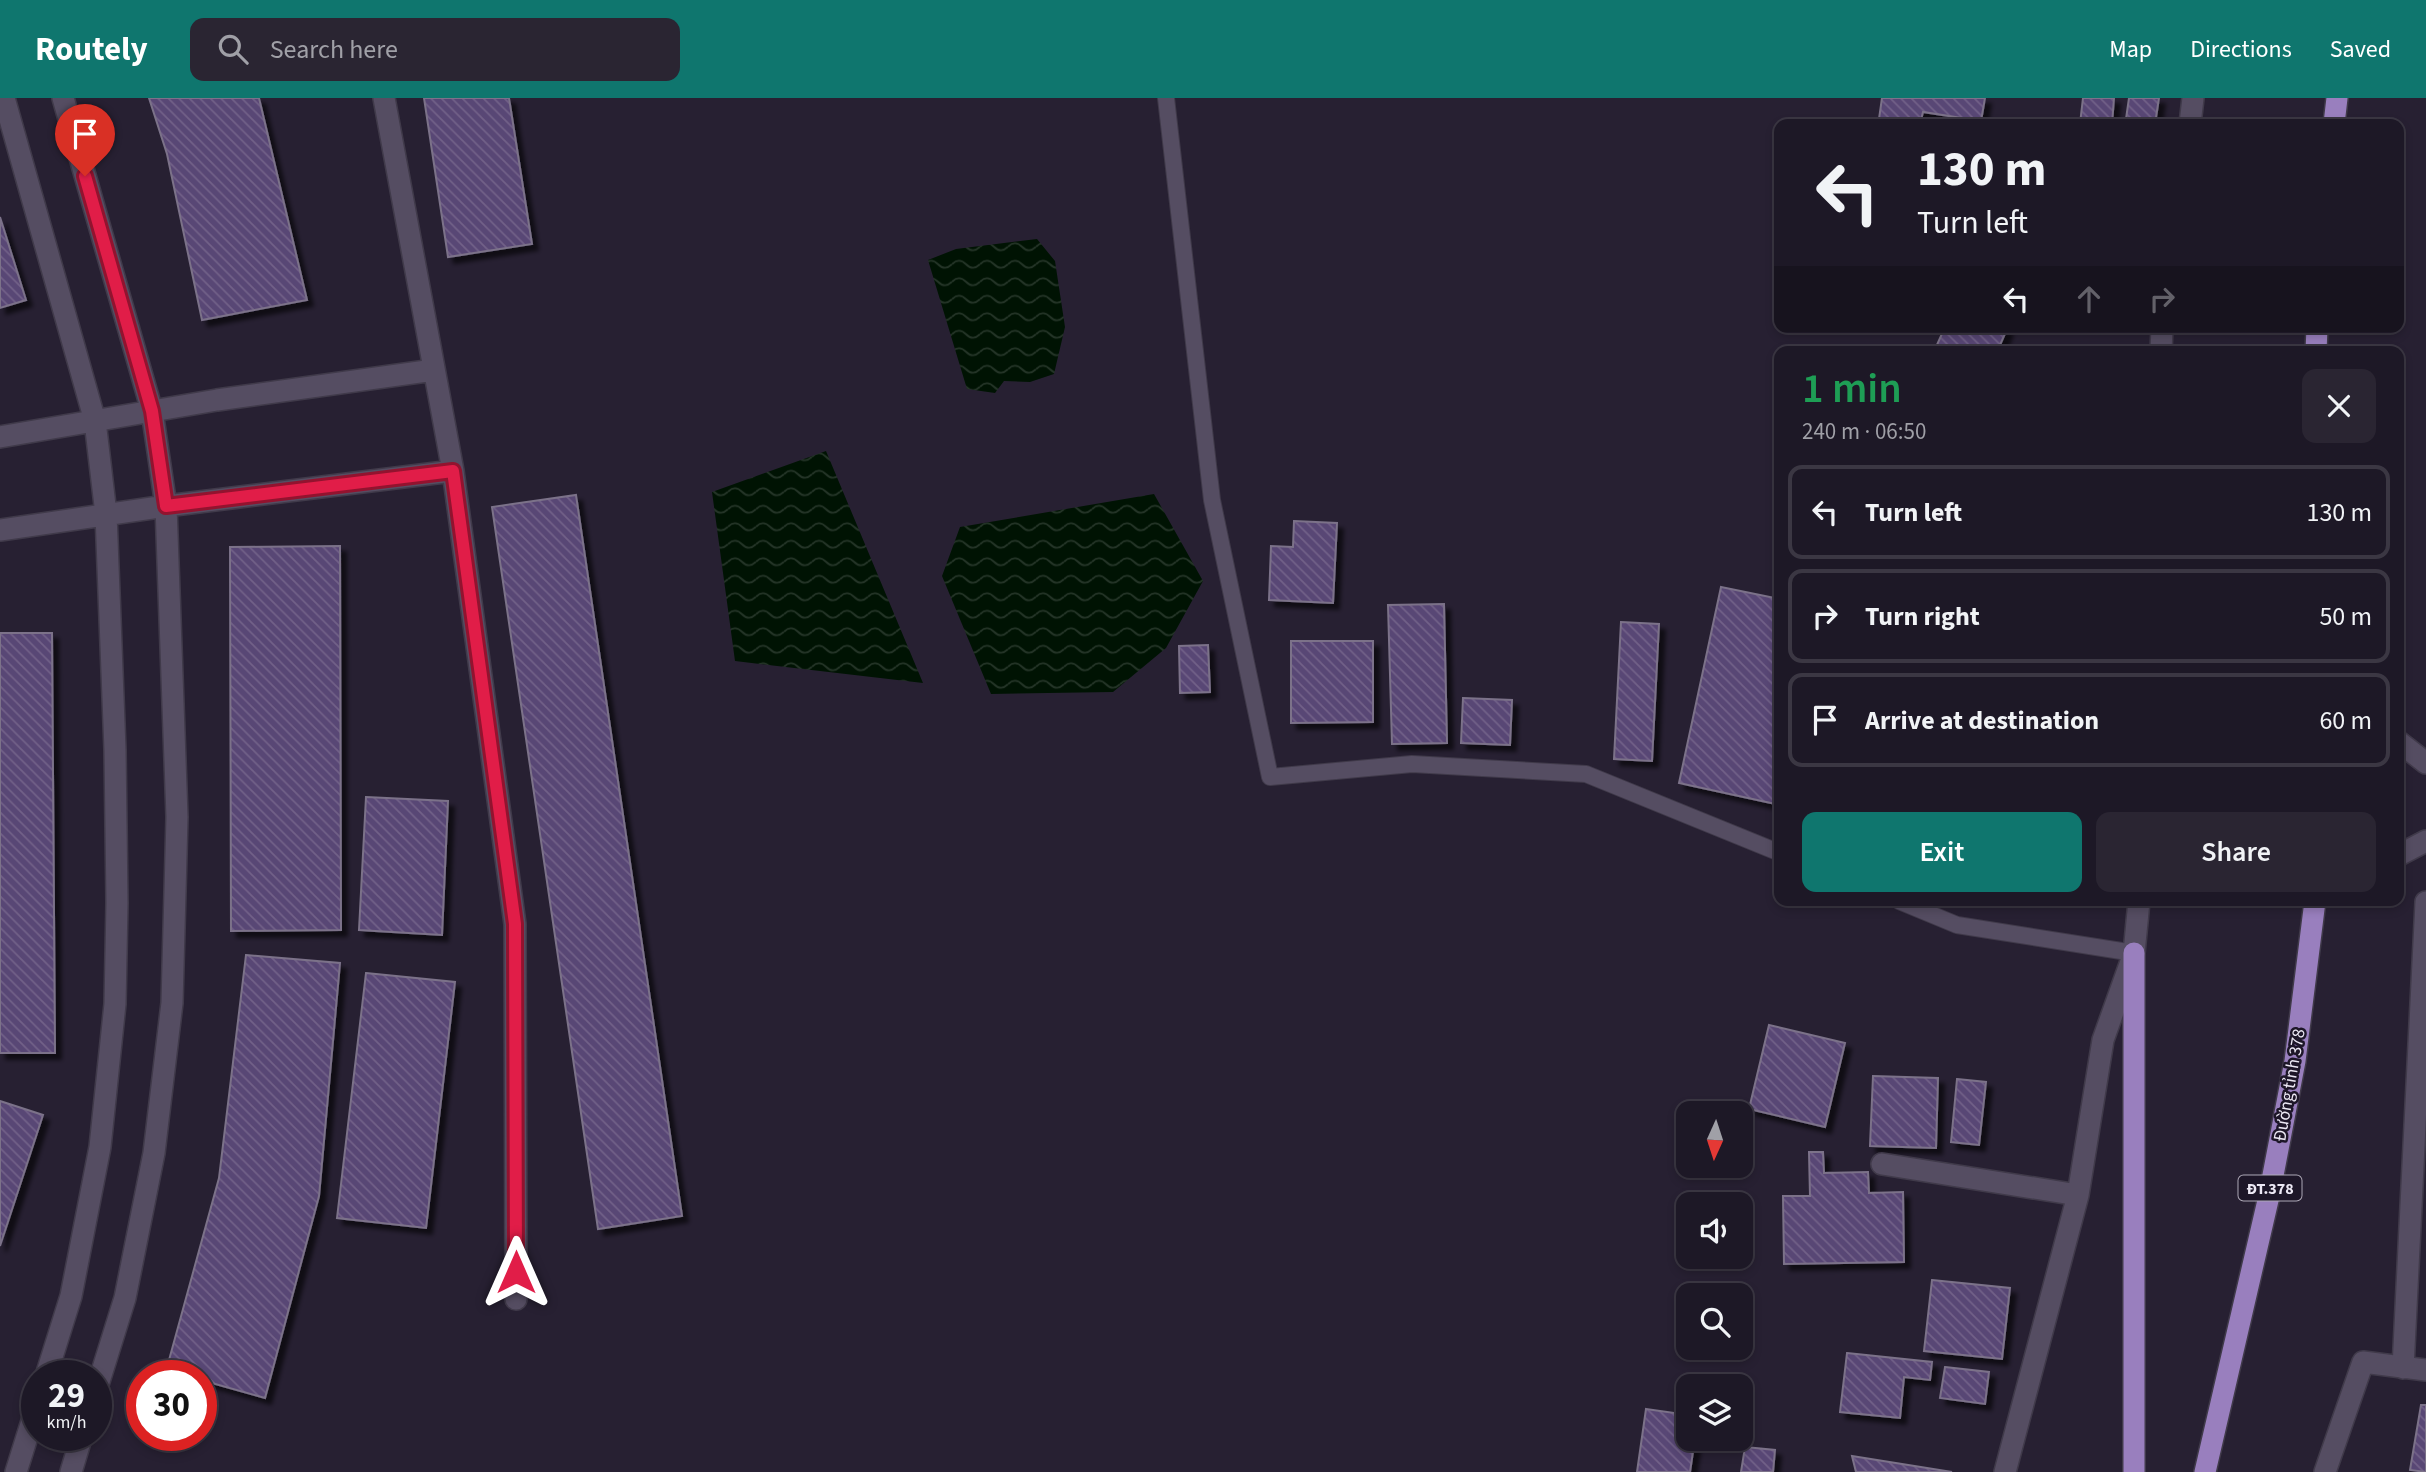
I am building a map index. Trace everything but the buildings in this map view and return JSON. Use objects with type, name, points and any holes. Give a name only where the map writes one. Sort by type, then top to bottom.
[{"type":"main road","points":[[2335,119],[2337,98]]},
{"type":"main road","name":"Đường tỉnh 378","points":[[2205,1472],[2269,1196],[2295,1061],[2314,906]]},
{"type":"main road","points":[[2134,953],[2134,1472]]},
{"type":"street","points":[[4,98],[95,421],[106,514],[116,834],[115,1004],[100,1147],[71,1296],[51,1360]]},
{"type":"street","points":[[63,98],[152,411],[166,506],[177,817],[172,1003],[154,1153],[125,1298],[106,1360]]},
{"type":"street","points":[[384,98],[453,471],[515,924],[516,1299]]},
{"type":"street","points":[[2191,119],[2193,98]]},
{"type":"street","points":[[0,437],[152,411],[434,370]]},
{"type":"street","points":[[0,530],[166,506],[453,471]]},
{"type":"street","points":[[2404,746],[2426,763]]},
{"type":"street","points":[[2404,852],[2426,841]]},
{"type":"street","points":[[2403,1368],[2426,902]]},
{"type":"street","points":[[2005,1472],[2078,1195],[2103,1040],[2134,953],[2139,906]]},
{"type":"street","points":[[1882,1164],[2078,1195]]},
{"type":"street","points":[[2325,1472],[2363,1362],[2426,1370]]},
{"type":"street","points":[[16,1472],[23,1451]]},
{"type":"street","points":[[71,1472],[77,1451]]},
{"type":"lane","points":[[1166,98],[1212,500],[1270,778],[1412,764],[1586,774],[1774,851]]},
{"type":"lane","points":[[1911,906],[1957,925],[2134,953]]},
{"type":"water","points":[[1037,239],[1055,261],[1065,327],[1054,374],[1030,382],[1004,381],[995,393],[967,389],[928,260],[956,249]]},
{"type":"water","points":[[826,451],[923,683],[735,661],[712,492]]},
{"type":"water","points":[[1154,494],[1203,581],[1166,648],[1113,692],[991,694],[942,576],[960,527]]},
{"type":"route","points":[[85,176],[152,411],[166,506],[453,471],[515,924],[516,1272]]}]
